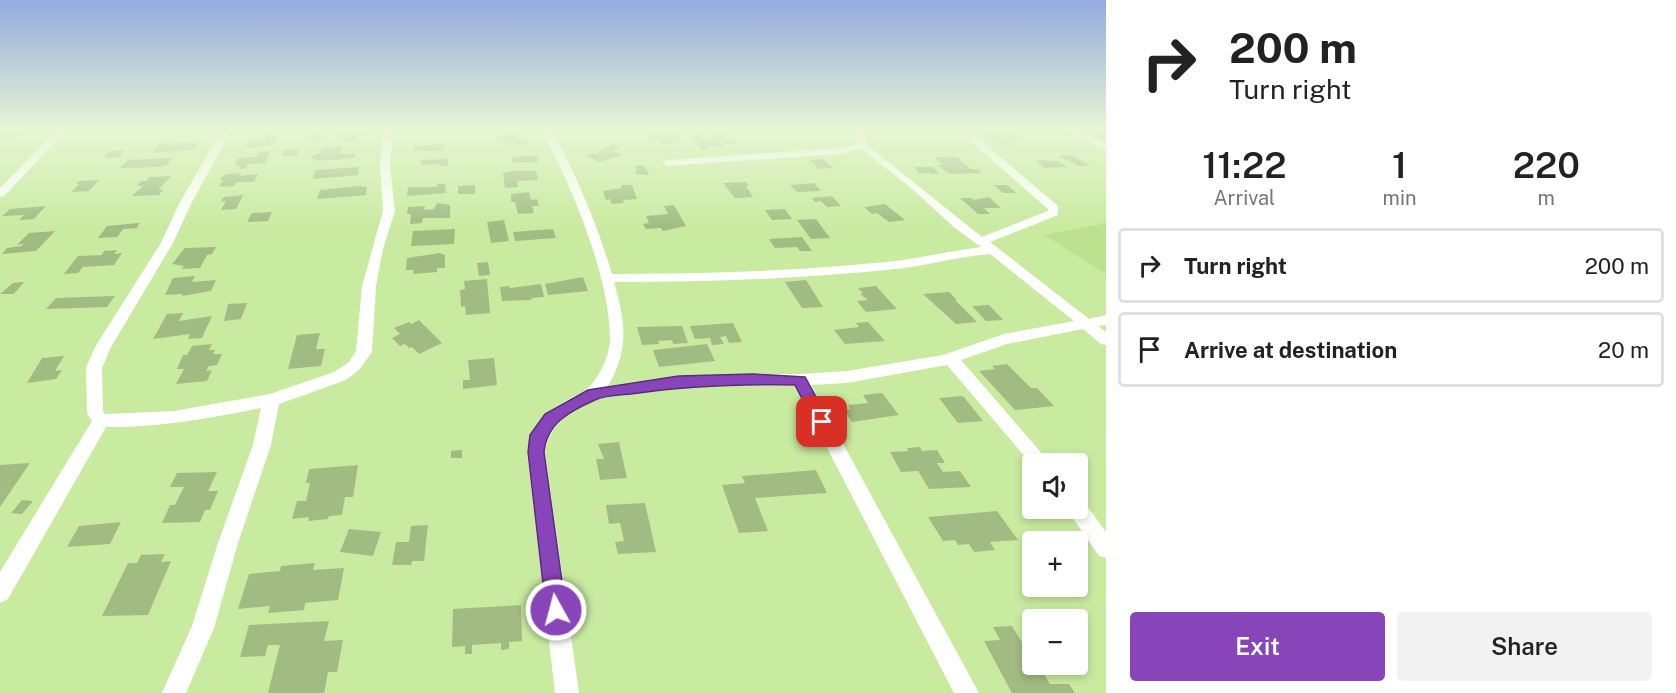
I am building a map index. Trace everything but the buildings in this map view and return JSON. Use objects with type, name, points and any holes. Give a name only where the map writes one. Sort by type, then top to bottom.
[{"type":"street","points":[[0,194],[30,163]]},
{"type":"street","points":[[101,420],[95,413],[94,368],[103,347],[167,243],[184,204],[207,163]]},
{"type":"street","points":[[101,420],[174,418],[271,400],[340,376],[354,366],[364,352],[369,286],[377,249],[389,211],[385,163]]},
{"type":"street","points":[[564,163],[606,278],[617,339],[615,356],[593,394]]},
{"type":"street","points":[[884,163],[980,242],[1106,340]]},
{"type":"street","points":[[980,242],[1054,213],[1054,208],[1002,163]]},
{"type":"street","points":[[606,278],[771,275],[890,266],[957,253],[992,250]]},
{"type":"street","points":[[567,693],[536,452],[538,435],[550,418],[593,394],[678,381],[800,380],[847,377],[950,358],[1004,339],[1106,320]]},
{"type":"street","points":[[950,358],[1032,453]]},
{"type":"street","points":[[800,380],[967,693]]},
{"type":"street","points":[[174,693],[202,628],[262,445],[271,400]]},
{"type":"street","points":[[0,592],[101,420]]},
{"type":"street","points":[[1085,519],[1106,549]]},
{"type":"shaded area","points":[[1106,223],[1106,274],[1044,235]]},
{"type":"route","points":[[556,610],[536,452],[538,435],[550,418],[593,394],[678,381],[753,379],[800,380],[822,422]]}]
